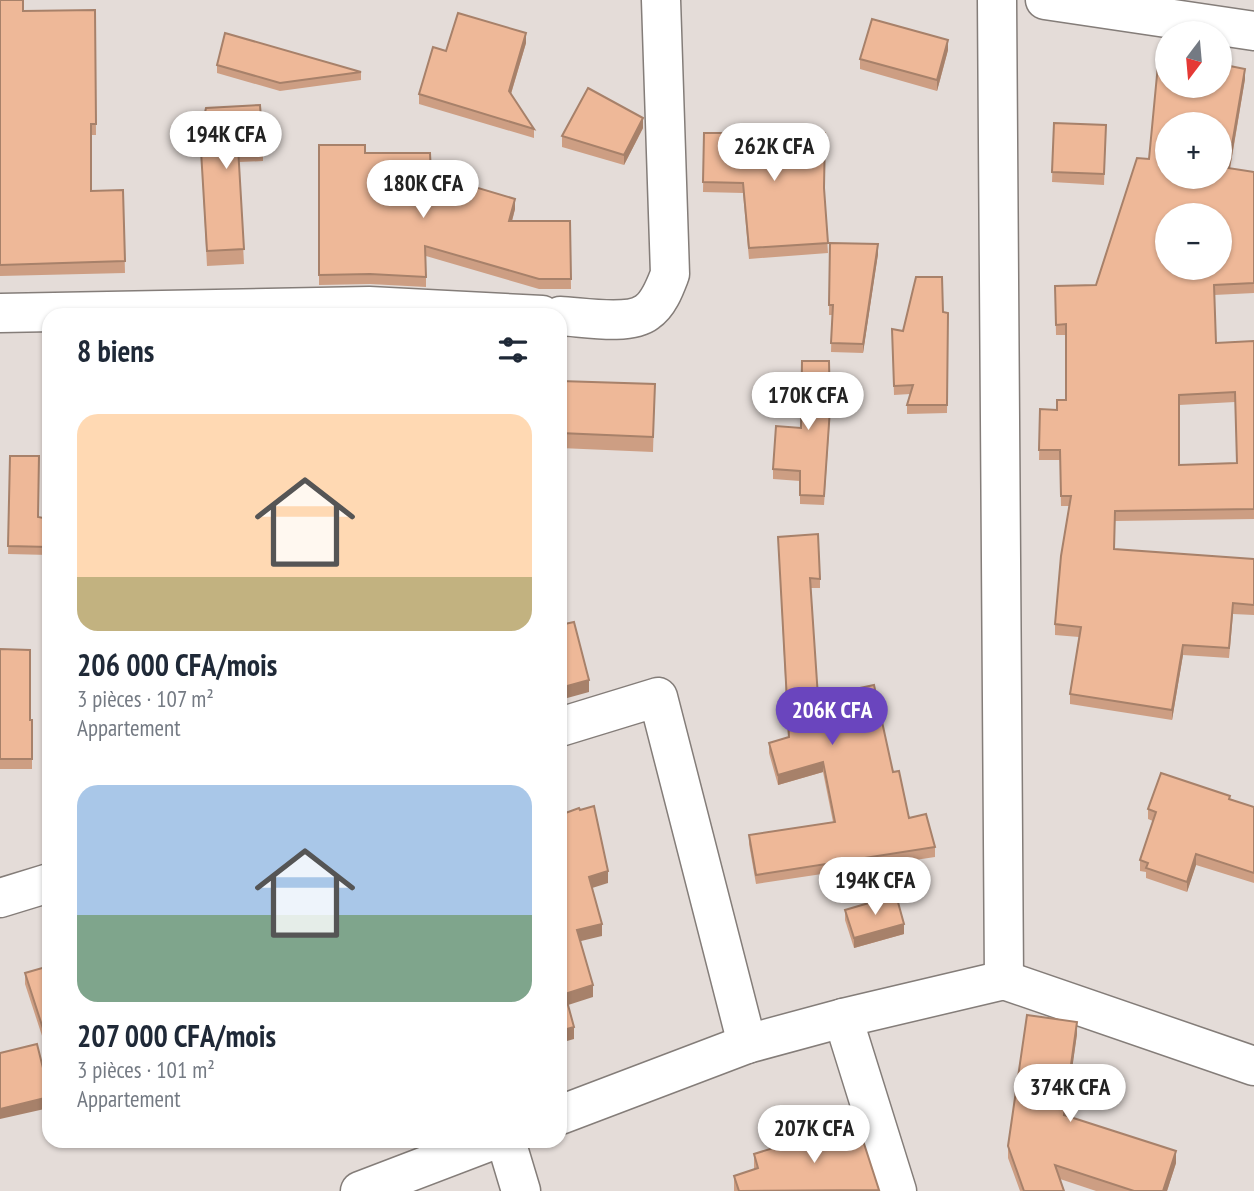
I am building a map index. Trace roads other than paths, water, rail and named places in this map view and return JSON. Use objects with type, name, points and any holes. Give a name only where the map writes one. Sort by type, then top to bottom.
[{"type":"street","points":[[567,316],[626,320],[647,312],[662,294],[670,274],[661,0]]},
{"type":"street","points":[[997,0],[1004,980]]},
{"type":"street","points":[[1045,0],[1254,31]]},
{"type":"street","points":[[264,308],[407,308]]},
{"type":"street","points":[[0,313],[42,312]]},
{"type":"street","points":[[567,725],[658,697],[747,1044]]},
{"type":"street","points":[[0,898],[42,885]]},
{"type":"street","points":[[567,1112],[747,1044],[1004,980],[1254,1066]]},
{"type":"street","points":[[843,1018],[897,1191]]},
{"type":"street","points":[[360,1191],[473,1148]]},
{"type":"street","points":[[508,1148],[521,1191]]}]
